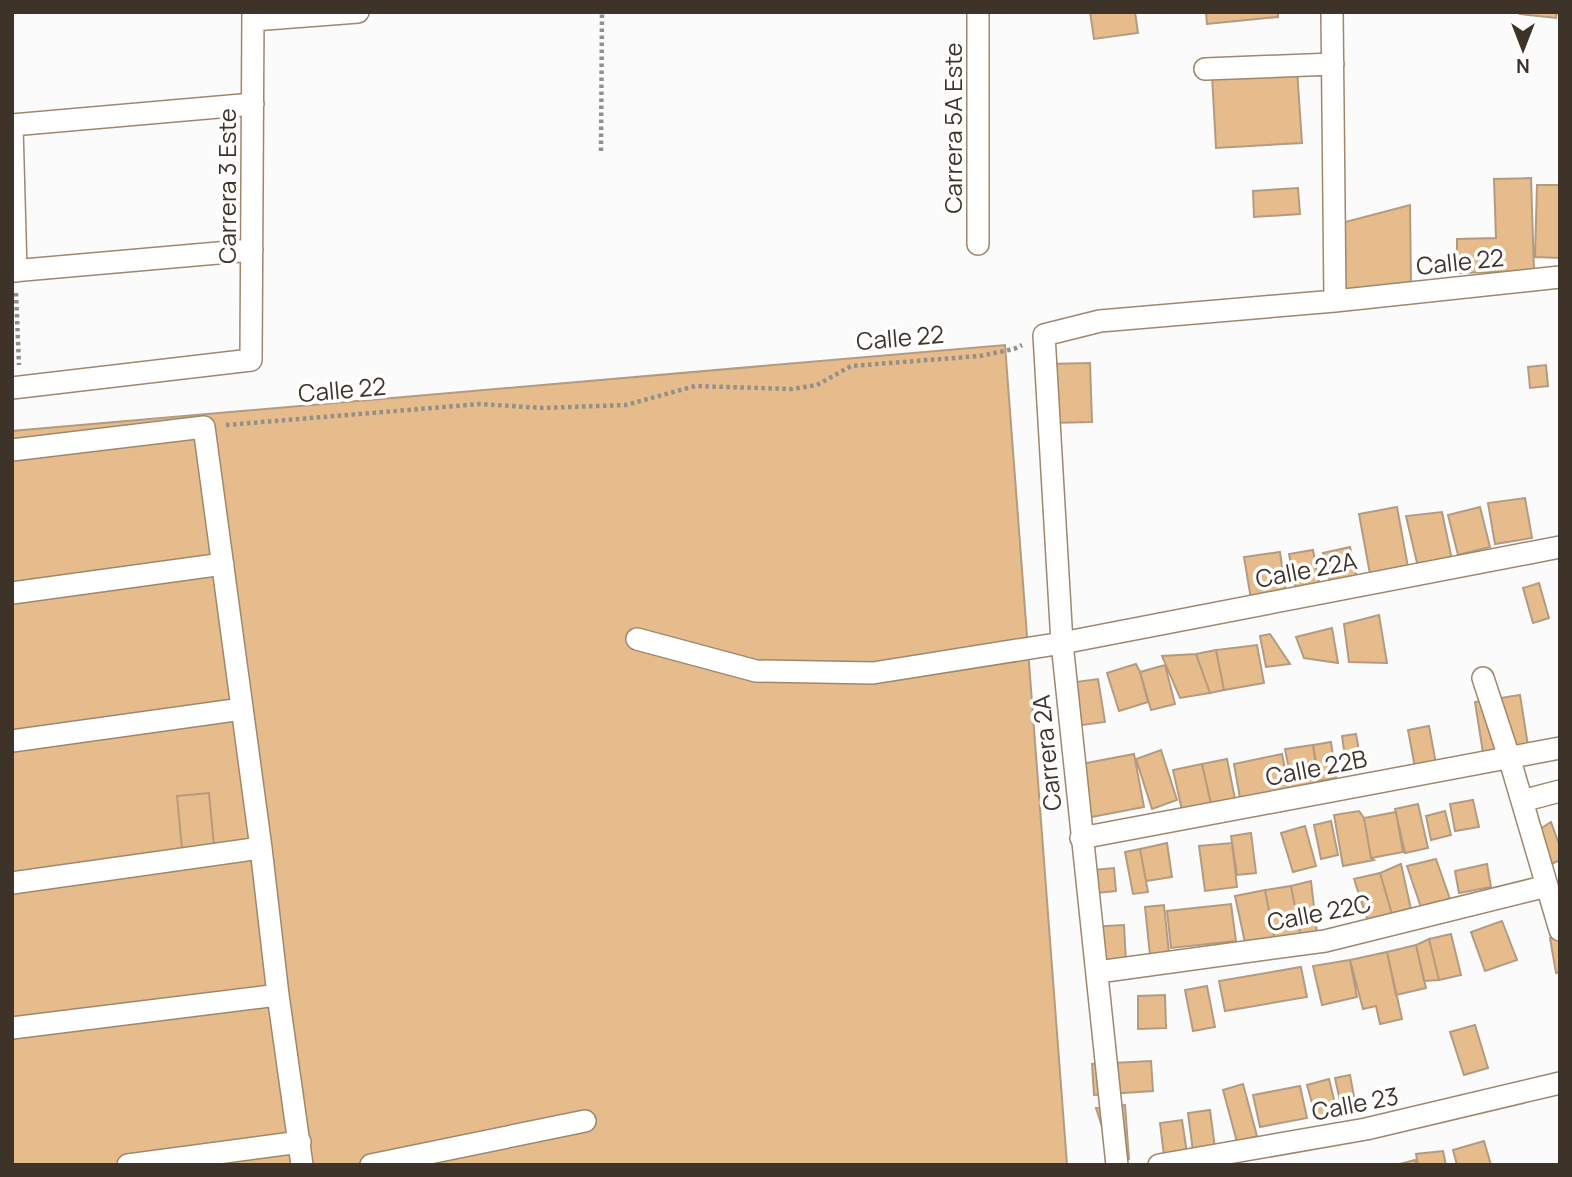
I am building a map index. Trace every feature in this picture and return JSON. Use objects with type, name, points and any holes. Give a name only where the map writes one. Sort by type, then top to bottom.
[{"type":"street","points":[[253,16],[358,12]]},
{"type":"street","name":"Carrera 5A Este","points":[[978,12],[978,244]]},
{"type":"street","points":[[1332,12],[1335,301]]},
{"type":"street","name":"Carrera 3 Este","points":[[16,388],[251,360],[253,16]]},
{"type":"street","points":[[1206,69],[1333,64]]},
{"type":"street","points":[[252,250],[14,271],[12,126],[253,104]]},
{"type":"street","name":"Calle 22","points":[[1044,335],[1100,321],[1335,301],[1560,277]]},
{"type":"street","name":"Carrera 2A","points":[[1044,335],[1062,643],[1117,1165]]},
{"type":"street","points":[[12,450],[204,427],[302,1165]]},
{"type":"street","name":"Calle 22A","points":[[637,639],[756,671],[873,673],[1062,643],[1560,547]]},
{"type":"street","points":[[12,593],[223,564]]},
{"type":"street","points":[[1483,678],[1560,930]]},
{"type":"street","points":[[12,741],[242,709]]},
{"type":"street","name":"Calle 22B","points":[[1081,838],[1560,748]]},
{"type":"street","points":[[1522,801],[1560,791]]},
{"type":"street","points":[[12,883],[261,848]]},
{"type":"street","name":"Calle 22C","points":[[1098,972],[1325,941],[1547,886]]},
{"type":"street","points":[[12,1028],[278,995]]},
{"type":"street","name":"Calle 23","points":[[1160,1165],[1366,1129],[1560,1083]]},
{"type":"street","points":[[371,1165],[585,1121]]},
{"type":"street","points":[[128,1165],[300,1142]]},
{"type":"path","points":[[601,151],[602,12]]},
{"type":"path","points":[[14,271],[16,388]]},
{"type":"path","name":"Calle 22","points":[[204,427],[480,404],[543,408],[626,405],[695,386],[792,389],[817,385],[851,366],[980,356],[1014,349],[1044,335]]},
{"type":"building","points":[[1090,12],[1135,12],[1138,33],[1094,39]]},
{"type":"building","points":[[1206,12],[1278,12],[1278,17],[1207,24]]},
{"type":"building","points":[[1557,12],[1556,18],[1520,14]]},
{"type":"building","points":[[1297,70],[1302,143],[1216,148],[1212,75]]},
{"type":"building","points":[[1531,178],[1534,271],[1457,273],[1457,239],[1496,238],[1494,179]]},
{"type":"building","points":[[1537,185],[1560,185],[1560,258],[1535,257]]},
{"type":"building","points":[[1298,188],[1300,214],[1254,217],[1253,191]]},
{"type":"building","points":[[1410,205],[1411,287],[1332,298],[1330,226]]},
{"type":"building","points":[[1005,345],[1067,1165],[12,1165],[12,431]]},
{"type":"building","points":[[1090,363],[1092,422],[1050,423],[1048,364]]},
{"type":"building","points":[[1546,365],[1548,386],[1530,388],[1528,367]]},
{"type":"building","points":[[1525,498],[1532,538],[1495,544],[1488,503]]},
{"type":"building","points":[[1397,507],[1408,567],[1370,574],[1359,514]]},
{"type":"building","points":[[1480,507],[1490,547],[1458,555],[1448,515]]},
{"type":"building","points":[[1442,512],[1452,560],[1418,567],[1406,516]]},
{"type":"building","points":[[1350,547],[1357,578],[1331,585],[1323,553]]},
{"type":"building","points":[[1313,550],[1320,588],[1296,592],[1289,554]]},
{"type":"building","points":[[1280,552],[1286,593],[1251,599],[1244,557]]},
{"type":"building","points":[[1539,583],[1549,618],[1533,623],[1523,588]]},
{"type":"building","points":[[1379,615],[1387,663],[1349,662],[1344,624]]},
{"type":"building","points":[[1332,628],[1338,663],[1304,658],[1296,637]]},
{"type":"building","points":[[1270,634],[1290,664],[1266,667],[1260,636]]},
{"type":"building","points":[[1257,645],[1264,683],[1224,690],[1216,650]]},
{"type":"building","points":[[1216,650],[1224,690],[1210,693],[1196,654]]},
{"type":"building","points":[[1196,654],[1210,693],[1180,698],[1162,656]]},
{"type":"building","points":[[1136,664],[1148,702],[1119,711],[1107,673]]},
{"type":"building","points":[[1165,665],[1175,704],[1151,710],[1140,672]]},
{"type":"building","points":[[1098,679],[1105,722],[1075,726],[1068,683]]},
{"type":"building","points":[[1520,695],[1529,752],[1484,759],[1475,702]]},
{"type":"building","points":[[1429,726],[1437,769],[1416,773],[1408,730]]},
{"type":"building","points":[[1356,734],[1361,762],[1346,765],[1342,736]]},
{"type":"building","points":[[1331,742],[1336,778],[1318,781],[1313,745]]},
{"type":"building","points":[[1313,745],[1320,784],[1293,790],[1285,749]]},
{"type":"building","points":[[1161,750],[1177,800],[1152,809],[1136,759]]},
{"type":"building","points":[[1134,754],[1144,807],[1086,818],[1076,765]]},
{"type":"building","points":[[1282,754],[1289,788],[1240,798],[1234,764]]},
{"type":"building","points":[[1227,759],[1235,799],[1211,804],[1202,764]]},
{"type":"building","points":[[1202,764],[1211,804],[1182,810],[1173,770]]},
{"type":"building","points":[[209,793],[214,846],[182,849],[177,796]]},
{"type":"building","points":[[1473,800],[1479,827],[1455,831],[1450,804]]},
{"type":"building","points":[[1418,804],[1428,848],[1405,853],[1395,809]]},
{"type":"building","points":[[1359,811],[1364,818],[1371,858],[1374,860],[1343,866],[1334,815]]},
{"type":"building","points":[[1445,811],[1451,835],[1431,840],[1426,816]]},
{"type":"building","points":[[1396,812],[1403,852],[1371,858],[1364,818]]},
{"type":"building","points":[[1331,821],[1338,855],[1321,859],[1314,825]]},
{"type":"building","points":[[1551,822],[1560,847],[1560,860],[1545,867],[1534,833]]},
{"type":"building","points":[[1305,826],[1316,866],[1293,872],[1281,833]]},
{"type":"building","points":[[1251,833],[1256,873],[1237,875],[1231,836]]},
{"type":"building","points":[[1167,843],[1172,877],[1146,881],[1140,849]]},
{"type":"building","points":[[1232,843],[1237,887],[1205,891],[1199,846]]},
{"type":"building","points":[[1140,849],[1148,892],[1133,894],[1125,852]]},
{"type":"building","points":[[1436,859],[1451,902],[1423,913],[1407,866]]},
{"type":"building","points":[[1401,864],[1412,914],[1394,921],[1380,873]]},
{"type":"building","points":[[1487,864],[1491,887],[1459,893],[1455,871]]},
{"type":"building","points":[[1114,868],[1116,891],[1086,894],[1083,871]]},
{"type":"building","points":[[1380,873],[1394,921],[1369,925],[1354,879]]},
{"type":"building","points":[[1311,881],[1317,933],[1301,937],[1291,886]]},
{"type":"building","points":[[1291,886],[1301,937],[1275,942],[1265,890]]},
{"type":"building","points":[[1265,890],[1275,942],[1246,947],[1235,896]]},
{"type":"building","points":[[1231,904],[1236,941],[1171,948],[1167,911]]},
{"type":"building","points":[[1164,905],[1169,953],[1150,955],[1145,907]]},
{"type":"building","points":[[1502,921],[1517,960],[1485,971],[1471,932]]},
{"type":"building","points":[[1124,925],[1126,963],[1090,965],[1088,927]]},
{"type":"building","points":[[1451,934],[1461,975],[1439,980],[1429,939]]},
{"type":"building","points":[[1560,937],[1560,972],[1556,973],[1550,938]]},
{"type":"building","points":[[1429,939],[1439,980],[1424,981],[1416,945]]},
{"type":"building","points":[[1416,945],[1426,988],[1396,995],[1387,952]]},
{"type":"building","points":[[1387,952],[1402,1019],[1380,1024],[1376,1006],[1363,1009],[1350,960]]},
{"type":"building","points":[[1350,960],[1357,997],[1322,1005],[1313,966]]},
{"type":"building","points":[[1301,967],[1307,997],[1225,1011],[1219,981]]},
{"type":"building","points":[[1207,986],[1215,1027],[1193,1031],[1185,990]]},
{"type":"building","points":[[1165,995],[1166,1028],[1138,1029],[1138,996]]},
{"type":"building","points":[[1475,1025],[1488,1068],[1464,1075],[1450,1032]]},
{"type":"building","points":[[1151,1061],[1153,1091],[1094,1095],[1092,1064]]},
{"type":"building","points":[[1350,1075],[1356,1107],[1342,1110],[1335,1078]]},
{"type":"building","points":[[1329,1079],[1338,1116],[1317,1121],[1307,1085]]},
{"type":"building","points":[[1243,1084],[1257,1136],[1237,1142],[1223,1090]]},
{"type":"building","points":[[1300,1086],[1307,1118],[1260,1127],[1253,1095]]},
{"type":"building","points":[[1125,1105],[1129,1159],[1113,1160],[1096,1108]]},
{"type":"building","points":[[1210,1110],[1216,1156],[1194,1159],[1188,1113]]},
{"type":"building","points":[[1182,1120],[1187,1153],[1164,1156],[1160,1123]]},
{"type":"building","points":[[1484,1141],[1491,1165],[1457,1165],[1453,1150]]},
{"type":"building","points":[[1443,1151],[1446,1165],[1418,1165],[1416,1154]]},
{"type":"building","points":[[1415,1160],[1417,1165],[1396,1165]]}]
